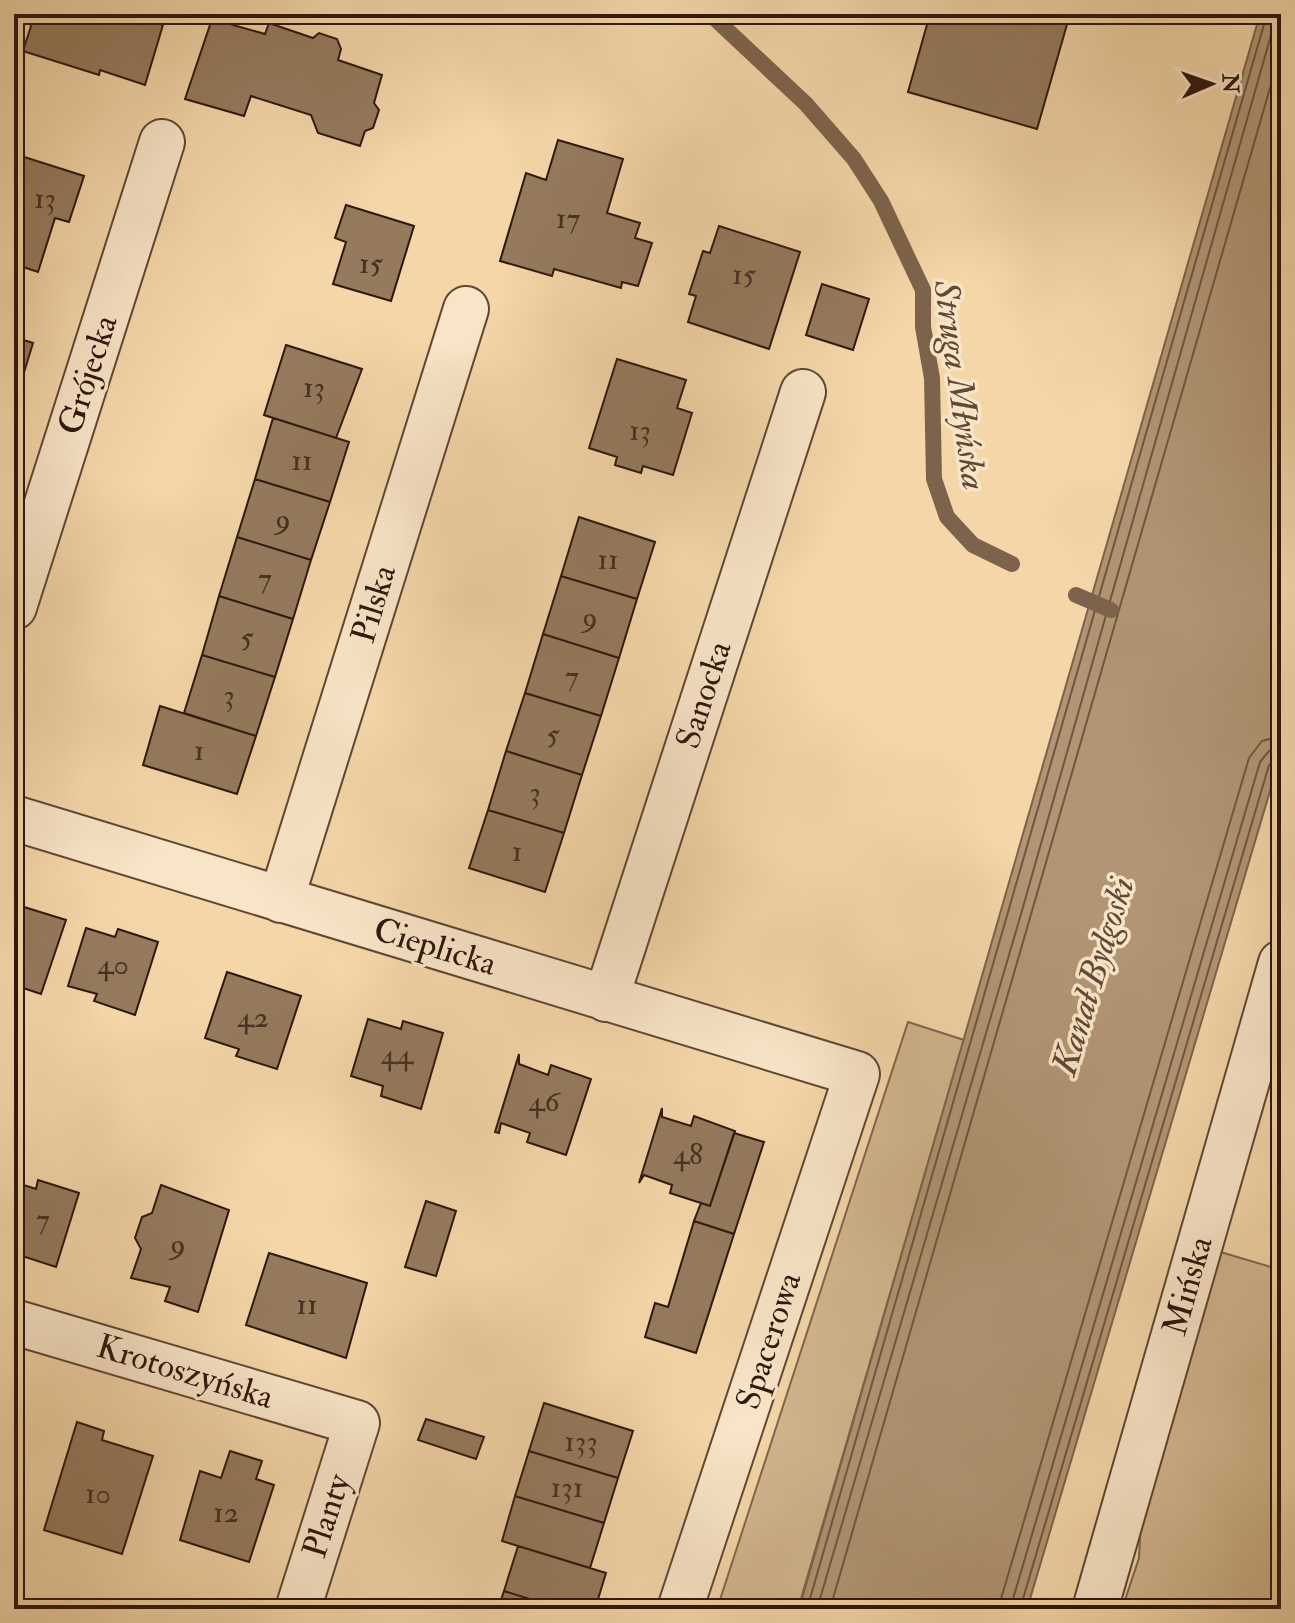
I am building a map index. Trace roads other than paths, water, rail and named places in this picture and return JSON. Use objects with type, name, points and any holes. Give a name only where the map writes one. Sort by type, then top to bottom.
[{"type":"street","name":"Grójecka","points":[[14,607],[162,142]]},
{"type":"street","name":"Pilska","points":[[281,900],[466,309]]},
{"type":"street","name":"Sanocka","points":[[606,999],[803,392]]},
{"type":"street","name":"Cieplicka","points":[[14,818],[857,1074]]},
{"type":"street","name":"Mińska","points":[[1095,1609],[1281,963]]},
{"type":"street","name":"Spacerowa","points":[[680,1609],[857,1074]]},
{"type":"street","name":"Krotoszyńska","points":[[14,1322],[357,1423]]},
{"type":"street","name":"Planty","points":[[298,1609],[357,1423]]},
{"type":"water","name":"Kanał Bydgoski","points":[[1260,14],[1281,14],[1281,754],[1027,1609],[799,1609]]},
{"type":"waterway","name":"Struga Młyńska","points":[[710,14],[806,104],[854,159],[881,201],[923,290],[923,327],[932,378],[934,479],[947,517],[973,545],[1012,564]]},
{"type":"waterway","name":"Struga Młyńska","points":[[1076,595],[1111,610]]}]
